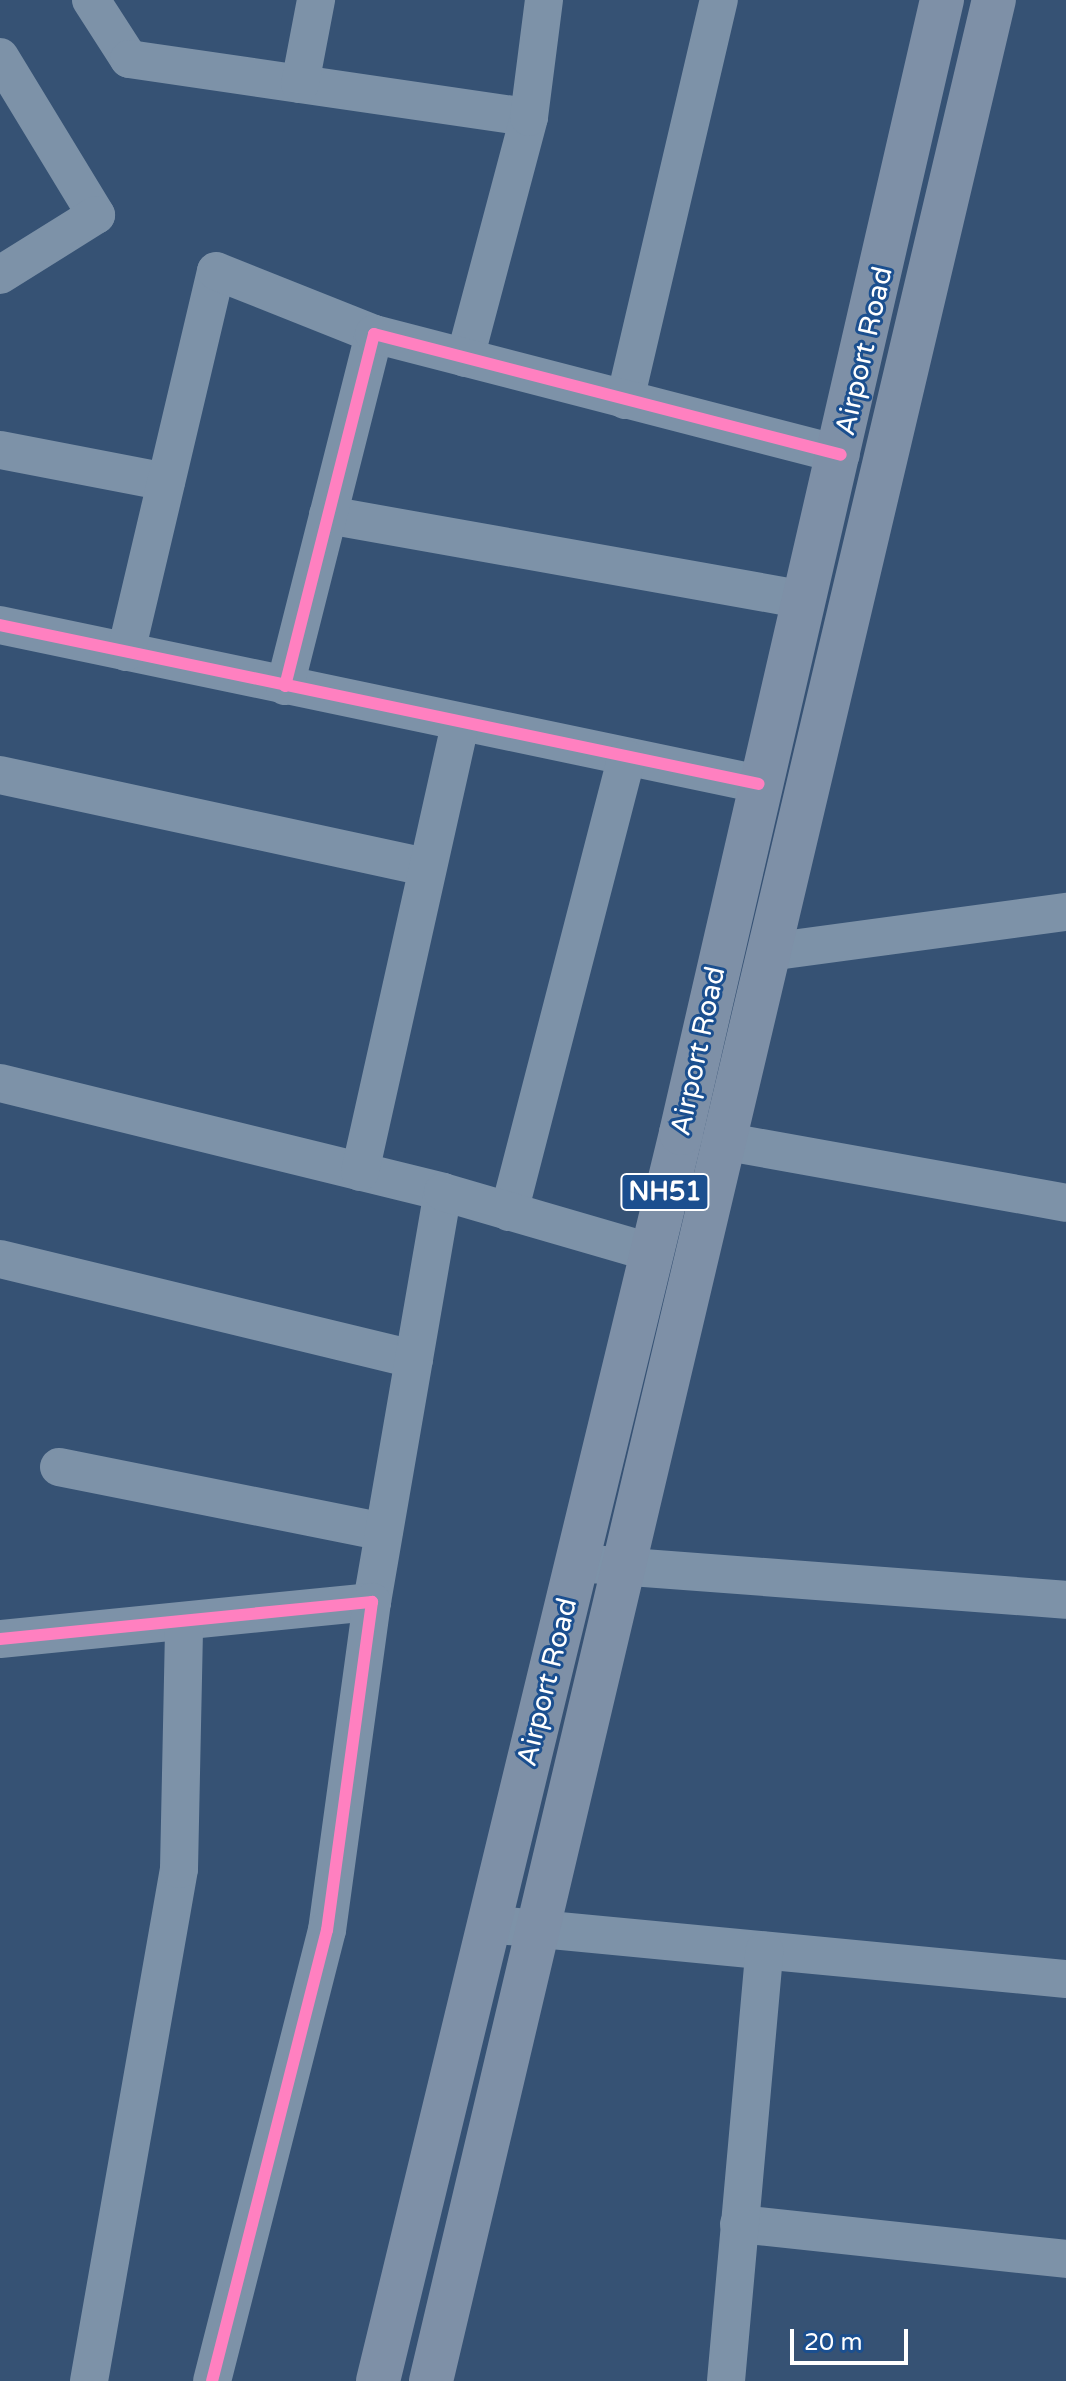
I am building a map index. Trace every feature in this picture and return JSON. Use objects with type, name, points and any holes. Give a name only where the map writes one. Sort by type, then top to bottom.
[{"type":"highway","name":"Airport Road","points":[[378,2381],[577,1563],[801,599],[841,455],[942,0]]},
{"type":"highway","name":"Airport Road","points":[[431,2381],[728,1142],[769,952],[994,0]]},
{"type":"street","points":[[91,0],[129,59],[529,117]]},
{"type":"street","points":[[300,84],[316,0]]},
{"type":"street","points":[[465,358],[529,117],[544,0]]},
{"type":"street","points":[[625,400],[719,0]]},
{"type":"street","points":[[0,275],[96,215],[1,60]]},
{"type":"street","points":[[126,652],[216,271],[374,334],[841,455]]},
{"type":"street","points":[[285,686],[374,334]]},
{"type":"street","points":[[0,450],[166,482]]},
{"type":"street","points":[[328,515],[801,599]]},
{"type":"street","points":[[0,625],[626,759],[759,784]]},
{"type":"street","points":[[360,1172],[460,723]]},
{"type":"street","points":[[509,1212],[626,759]]},
{"type":"street","points":[[0,775],[427,867]]},
{"type":"street","points":[[769,952],[1066,912]]},
{"type":"street","points":[[0,1083],[443,1192],[649,1252]]},
{"type":"street","points":[[728,1142],[1066,1203]]},
{"type":"street","points":[[212,2381],[327,1930],[372,1602],[443,1192]]},
{"type":"street","points":[[0,1259],[414,1359]]},
{"type":"street","points":[[59,1467],[384,1532]]},
{"type":"street","points":[[577,1563],[1066,1600]]},
{"type":"street","points":[[0,1639],[372,1602]]},
{"type":"street","points":[[89,2381],[179,1869],[184,1621]]},
{"type":"street","points":[[487,1924],[1066,1979]]},
{"type":"street","points":[[726,2381],[764,1951]]},
{"type":"street","points":[[739,2224],[1066,2259]]},
{"type":"cycle path","points":[[285,686],[374,334],[841,455]]},
{"type":"cycle path","points":[[0,625],[759,784]]},
{"type":"cycle path","points":[[0,1639],[372,1602],[327,1930],[212,2381]]}]
